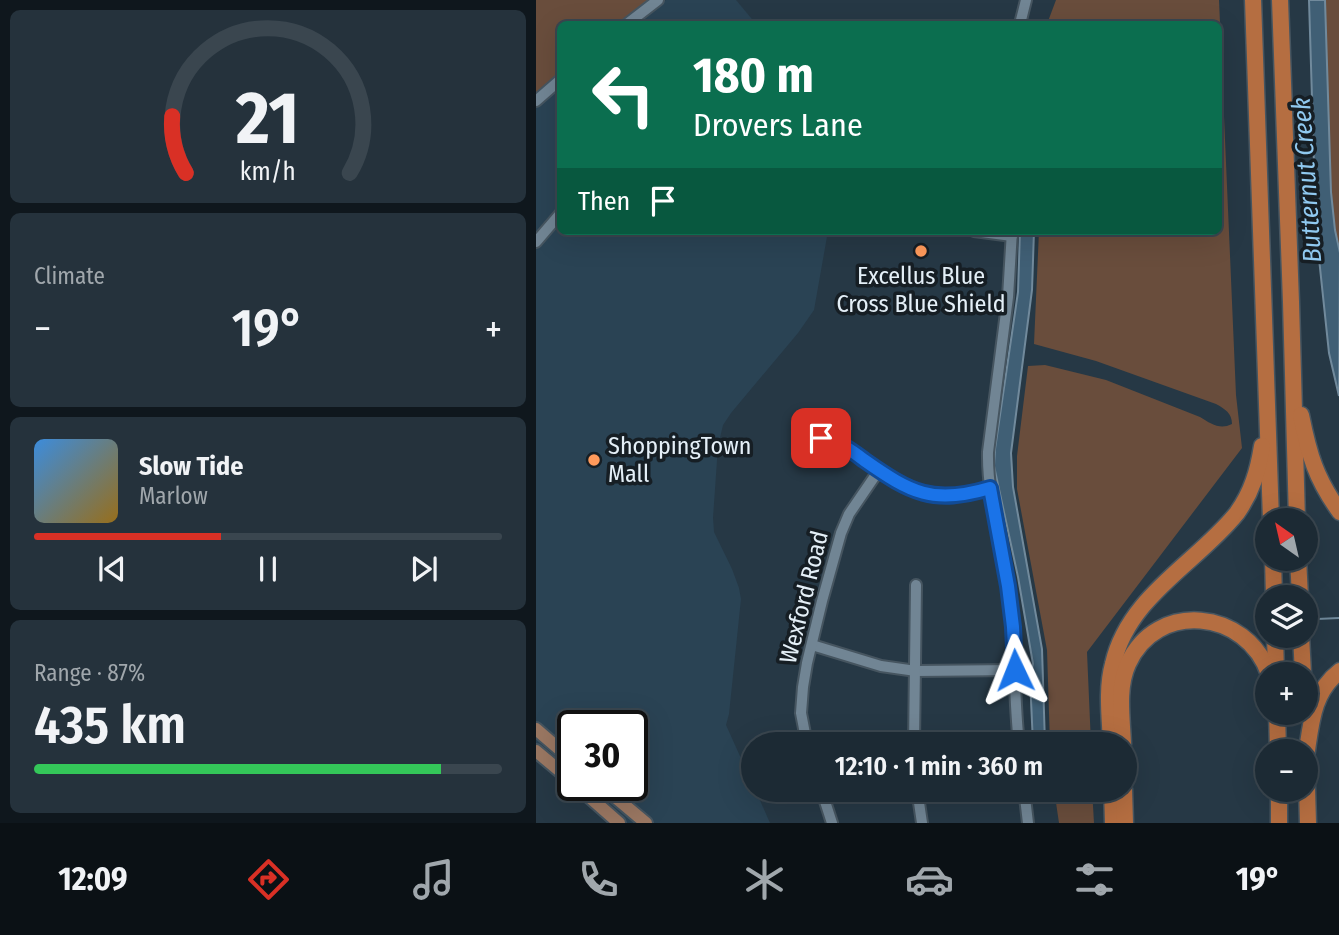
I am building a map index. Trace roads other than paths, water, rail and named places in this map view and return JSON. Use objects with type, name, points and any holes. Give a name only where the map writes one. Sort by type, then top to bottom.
[{"type":"highway","points":[[1253,0],[1271,508]]},
{"type":"highway","points":[[1280,0],[1297,508]]},
{"type":"highway","points":[[1293,379],[1311,461],[1325,491],[1339,512]]},
{"type":"highway","points":[[1111,732],[1110,682],[1116,652],[1125,630],[1152,596],[1232,520],[1244,503],[1258,470],[1267,415]]},
{"type":"highway","points":[[1123,732],[1122,688],[1128,663],[1145,640],[1166,626],[1200,620],[1224,625],[1248,639],[1264,662]]},
{"type":"highway","points":[[1309,739],[1316,701],[1326,683],[1339,671]]},
{"type":"highway","points":[[1112,802],[1113,823]]},
{"type":"highway","points":[[1124,802],[1125,823]]},
{"type":"highway","points":[[1279,802],[1279,823]]},
{"type":"highway","points":[[1307,802],[1308,823]]},
{"type":"main road","points":[[537,732],[557,748]]},
{"type":"main road","points":[[536,751],[557,769]]},
{"type":"main road","points":[[594,801],[619,823]]},
{"type":"main road","points":[[620,801],[646,823]]},
{"type":"street","points":[[631,21],[658,0]]},
{"type":"street","points":[[1021,21],[1026,0]]},
{"type":"street","points":[[536,101],[557,83]]},
{"type":"street","points":[[536,242],[557,218]]},
{"type":"street","points":[[1012,235],[1008,297],[988,452],[990,488],[1013,627],[1018,732]]},
{"type":"street","points":[[821,438],[834,441],[919,492],[942,497],[990,488]]},
{"type":"street","name":"Wexford Road","points":[[805,732],[801,713],[803,687],[840,533],[849,514],[879,470]]},
{"type":"street","points":[[914,732],[916,585]]},
{"type":"street","points":[[812,645],[881,666],[916,671],[1015,670]]},
{"type":"street","points":[[825,802],[832,823]]},
{"type":"street","points":[[919,802],[922,823]]},
{"type":"street","points":[[1026,802],[1028,823]]},
{"type":"waterway","points":[[1318,619],[1340,618]]},
{"type":"place","name":"Excellus Blue Cross Blue Shield","points":[[921,251]]},
{"type":"place","name":"ShoppingTown Mall","points":[[594,460]]},
{"type":"water label","name":"Butternut Creek","points":[[1307,180]]}]
